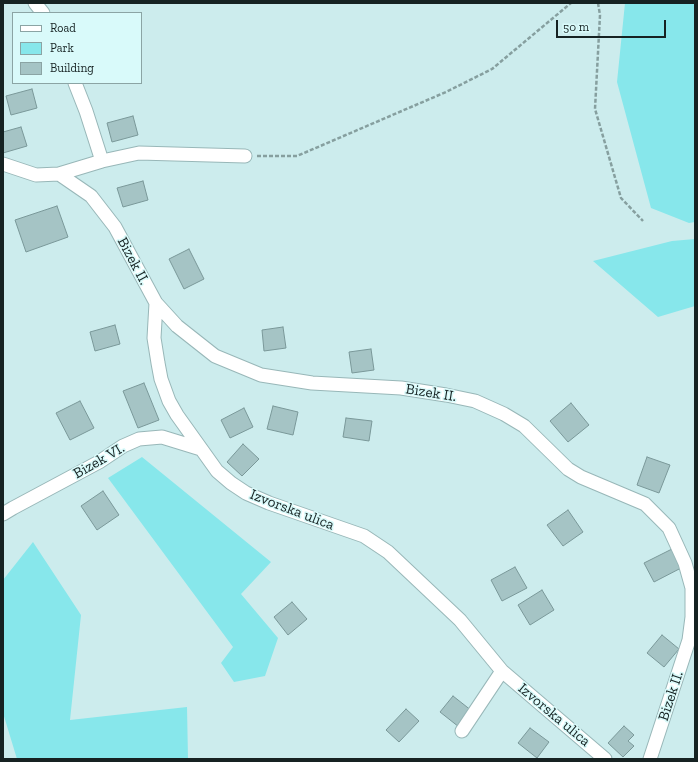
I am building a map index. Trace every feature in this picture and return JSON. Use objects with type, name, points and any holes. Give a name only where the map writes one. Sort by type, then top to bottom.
[{"type":"street","points":[[35,3],[42,12]]},
{"type":"street","points":[[75,84],[86,111],[102,161]]},
{"type":"street","points":[[3,164],[36,175],[59,174],[102,161],[139,153],[245,156]]},
{"type":"street","name":"Bizek II.","points":[[59,174],[91,196],[115,226],[156,303],[177,326],[215,356],[261,375],[312,383],[401,388],[475,401],[504,414],[524,426],[568,469],[581,477],[645,504],[669,528],[685,563],[692,588],[692,617],[689,640],[650,759]]},
{"type":"street","name":"Izvorska ulica","points":[[156,303],[154,338],[161,379],[168,401],[217,471],[246,493],[269,503],[364,536],[388,552],[460,620],[502,671],[605,759]]},
{"type":"street","name":"Bizek VI.","points":[[3,514],[99,462],[123,446],[139,439],[162,437],[201,449]]},
{"type":"street","points":[[462,731],[502,671]]},
{"type":"path","points":[[245,156],[297,156],[446,92],[492,69],[571,3]]},
{"type":"path","points":[[598,3],[600,15],[595,109],[621,198],[643,221]]},
{"type":"green space","points":[[625,3],[695,3],[695,222],[689,223],[651,208],[617,82]]},
{"type":"green space","points":[[695,239],[695,306],[658,317],[593,261],[672,241]]},
{"type":"green space","points":[[142,457],[271,562],[241,594],[278,638],[265,676],[234,682],[221,663],[233,647],[108,478]]},
{"type":"green space","points":[[33,542],[81,615],[70,720],[187,707],[188,759],[17,759],[3,713],[3,580]]},
{"type":"building","points":[[32,89],[37,108],[11,115],[6,96]]},
{"type":"building","points":[[133,116],[138,135],[112,142],[107,123]]},
{"type":"building","points":[[21,127],[27,146],[3,153],[3,132]]},
{"type":"building","points":[[143,181],[148,200],[123,207],[117,188]]},
{"type":"building","points":[[57,206],[68,237],[26,252],[15,220]]},
{"type":"building","points":[[189,249],[204,279],[184,289],[169,259]]},
{"type":"building","points":[[115,325],[120,344],[95,351],[90,332]]},
{"type":"building","points":[[283,327],[286,348],[264,351],[262,330]]},
{"type":"building","points":[[371,349],[374,370],[352,373],[349,352]]},
{"type":"building","points":[[144,383],[159,420],[138,428],[123,391]]},
{"type":"building","points":[[80,401],[94,428],[70,440],[56,413]]},
{"type":"building","points":[[571,403],[589,425],[568,442],[550,421]]},
{"type":"building","points":[[273,406],[298,412],[293,435],[267,429]]},
{"type":"building","points":[[244,408],[253,427],[230,438],[221,420]]},
{"type":"building","points":[[346,418],[372,421],[369,441],[343,437]]},
{"type":"building","points":[[243,444],[259,459],[242,476],[227,462]]},
{"type":"building","points":[[647,457],[670,465],[659,493],[637,485]]},
{"type":"building","points":[[103,491],[119,515],[97,530],[81,506]]},
{"type":"building","points":[[568,510],[583,532],[563,546],[547,525]]},
{"type":"building","points":[[674,548],[683,567],[654,582],[644,563]]},
{"type":"building","points":[[515,567],[527,588],[502,601],[491,580]]},
{"type":"building","points":[[542,590],[554,610],[530,625],[518,605]]},
{"type":"building","points":[[292,602],[307,619],[288,635],[274,617]]},
{"type":"building","points":[[662,635],[679,649],[664,667],[647,653]]},
{"type":"building","points":[[453,696],[472,711],[459,727],[440,712]]},
{"type":"building","points":[[406,709],[419,721],[399,742],[386,730]]},
{"type":"building","points":[[624,726],[634,735],[628,741],[634,746],[623,757],[608,743]]},
{"type":"building","points":[[530,728],[549,742],[537,758],[518,743]]}]
